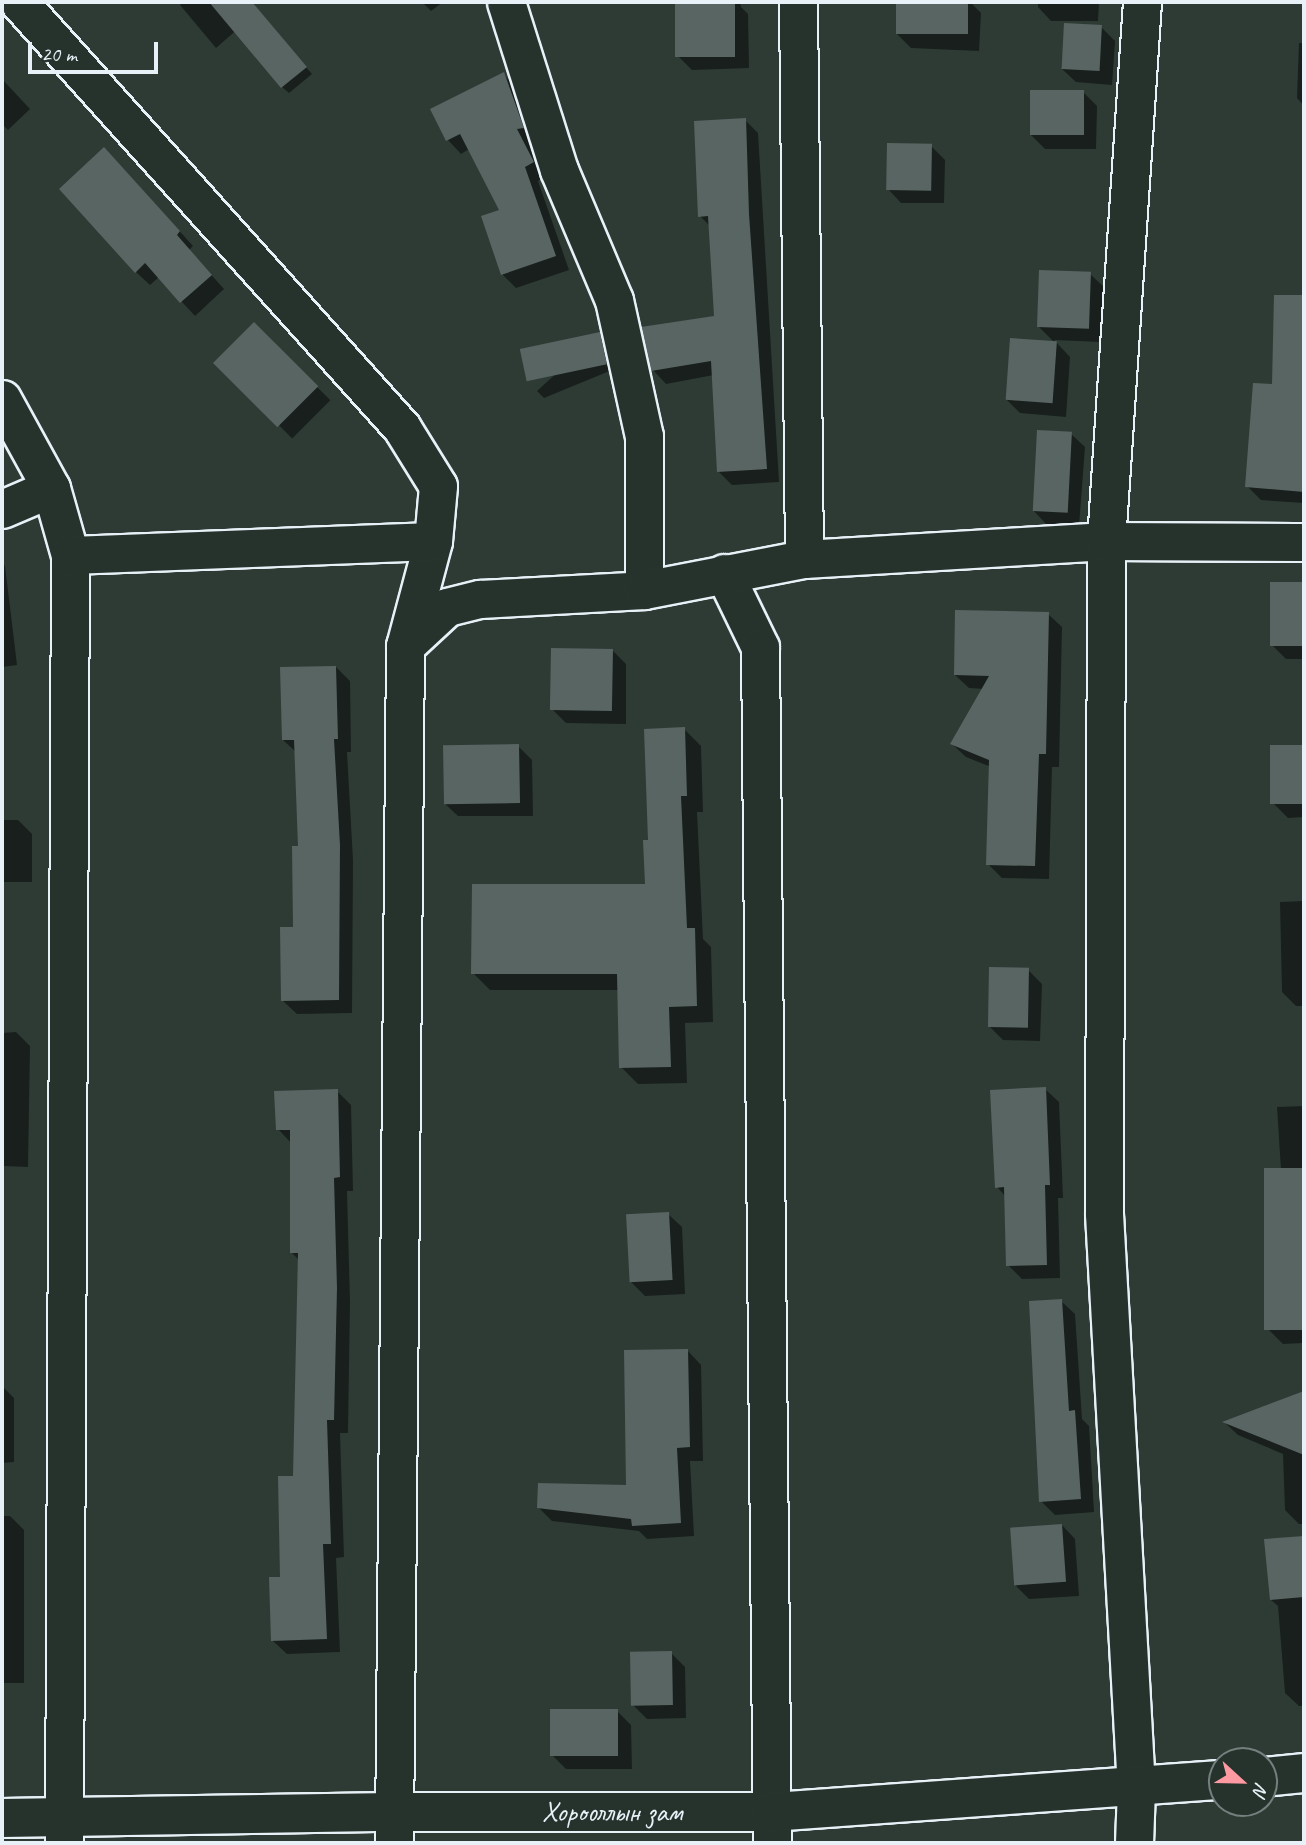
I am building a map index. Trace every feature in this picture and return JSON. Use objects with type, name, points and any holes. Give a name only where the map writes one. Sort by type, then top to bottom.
[{"type":"street","points":[[19,2],[402,428],[439,486],[433,541],[405,646],[393,1828]]},
{"type":"street","points":[[506,2],[559,170],[614,300],[644,436],[643,590]]},
{"type":"street","points":[[798,2],[804,559]]},
{"type":"street","points":[[1134,1843],[1136,1788],[1104,1213],[1106,541],[1142,2]]},
{"type":"street","points":[[2,399],[51,488],[70,555],[63,1830]]},
{"type":"street","points":[[2,509],[51,488]]},
{"type":"street","points":[[70,555],[433,541]]},
{"type":"street","points":[[405,646],[447,607],[480,599],[643,590],[804,559],[1106,541],[1304,542]]},
{"type":"street","points":[[724,573],[760,647],[772,1827]]},
{"type":"street","points":[[1278,1776],[1304,1773]]},
{"type":"street","name":"Хорооллын зам","points":[[2,1818],[63,1830],[772,1827],[1208,1781]]},
{"type":"building","points":[[209,2],[252,2],[307,67],[281,88]]},
{"type":"building","points":[[675,2],[735,2],[735,57],[675,57]]},
{"type":"building","points":[[896,2],[968,2],[968,34],[896,34]]},
{"type":"building","points":[[1064,23],[1102,25],[1100,71],[1062,69]]},
{"type":"building","points":[[504,72],[524,128],[517,129],[534,162],[525,167],[556,256],[501,275],[481,216],[499,210],[460,134],[446,141],[430,109]]},
{"type":"building","points":[[1030,90],[1084,90],[1084,135],[1030,135]]},
{"type":"building","points":[[746,118],[749,214],[767,469],[717,472],[711,361],[651,371],[641,327],[714,316],[708,216],[698,217],[694,121]]},
{"type":"building","points":[[887,143],[932,144],[931,191],[886,190]]},
{"type":"building","points":[[104,147],[180,231],[177,235],[212,275],[180,303],[145,263],[135,273],[59,189]]},
{"type":"building","points":[[1039,270],[1091,272],[1089,329],[1037,327]]},
{"type":"building","points":[[1274,295],[1304,295],[1304,492],[1245,487],[1253,383],[1272,384]]},
{"type":"building","points":[[254,322],[318,386],[277,427],[213,363]]},
{"type":"building","points":[[600,332],[607,364],[527,381],[520,349]]},
{"type":"building","points":[[1010,338],[1057,341],[1053,403],[1006,400]]},
{"type":"building","points":[[1037,430],[1072,432],[1068,513],[1033,511]]},
{"type":"building","points":[[1270,582],[1304,582],[1304,646],[1270,646]]},
{"type":"building","points":[[955,610],[1049,612],[1046,754],[1039,754],[1035,866],[986,865],[989,760],[950,744],[989,676],[954,675]]},
{"type":"building","points":[[551,648],[613,649],[612,711],[550,710]]},
{"type":"building","points":[[336,666],[338,739],[334,739],[340,845],[339,1000],[281,1001],[280,927],[293,927],[292,846],[298,846],[294,740],[282,740],[280,667]]},
{"type":"building","points":[[685,727],[687,796],[681,796],[687,928],[695,928],[697,1006],[669,1007],[671,1067],[619,1068],[617,974],[471,974],[472,884],[645,884],[643,840],[648,840],[644,729]]},
{"type":"building","points":[[519,744],[520,803],[444,804],[443,745]]},
{"type":"building","points":[[1270,745],[1304,745],[1304,804],[1270,804]]},
{"type":"building","points":[[989,967],[1029,968],[1028,1028],[988,1027]]},
{"type":"building","points":[[1046,1087],[1050,1185],[1045,1185],[1047,1265],[1006,1266],[1004,1187],[995,1188],[990,1090]]},
{"type":"building","points":[[338,1089],[340,1177],[334,1178],[337,1288],[334,1420],[327,1420],[331,1544],[323,1544],[327,1639],[271,1641],[269,1577],[280,1577],[278,1476],[293,1476],[298,1253],[290,1253],[290,1130],[276,1130],[274,1091]]},
{"type":"building","points":[[1264,1168],[1304,1168],[1304,1330],[1264,1330]]},
{"type":"building","points":[[669,1212],[673,1280],[630,1282],[626,1214]]},
{"type":"building","points":[[1062,1299],[1069,1411],[1075,1410],[1081,1499],[1039,1502],[1029,1301]]},
{"type":"building","points":[[688,1349],[690,1447],[677,1448],[681,1523],[632,1526],[631,1519],[537,1508],[538,1483],[626,1485],[624,1350]]},
{"type":"building","points":[[1304,1391],[1304,1455],[1222,1422]]},
{"type":"building","points":[[1062,1524],[1066,1582],[1014,1585],[1010,1528]]},
{"type":"building","points":[[1304,1536],[1304,1597],[1270,1600],[1264,1539]]},
{"type":"building","points":[[672,1651],[673,1705],[631,1706],[630,1652]]},
{"type":"building","points":[[550,1709],[618,1709],[618,1756],[550,1756]]}]
